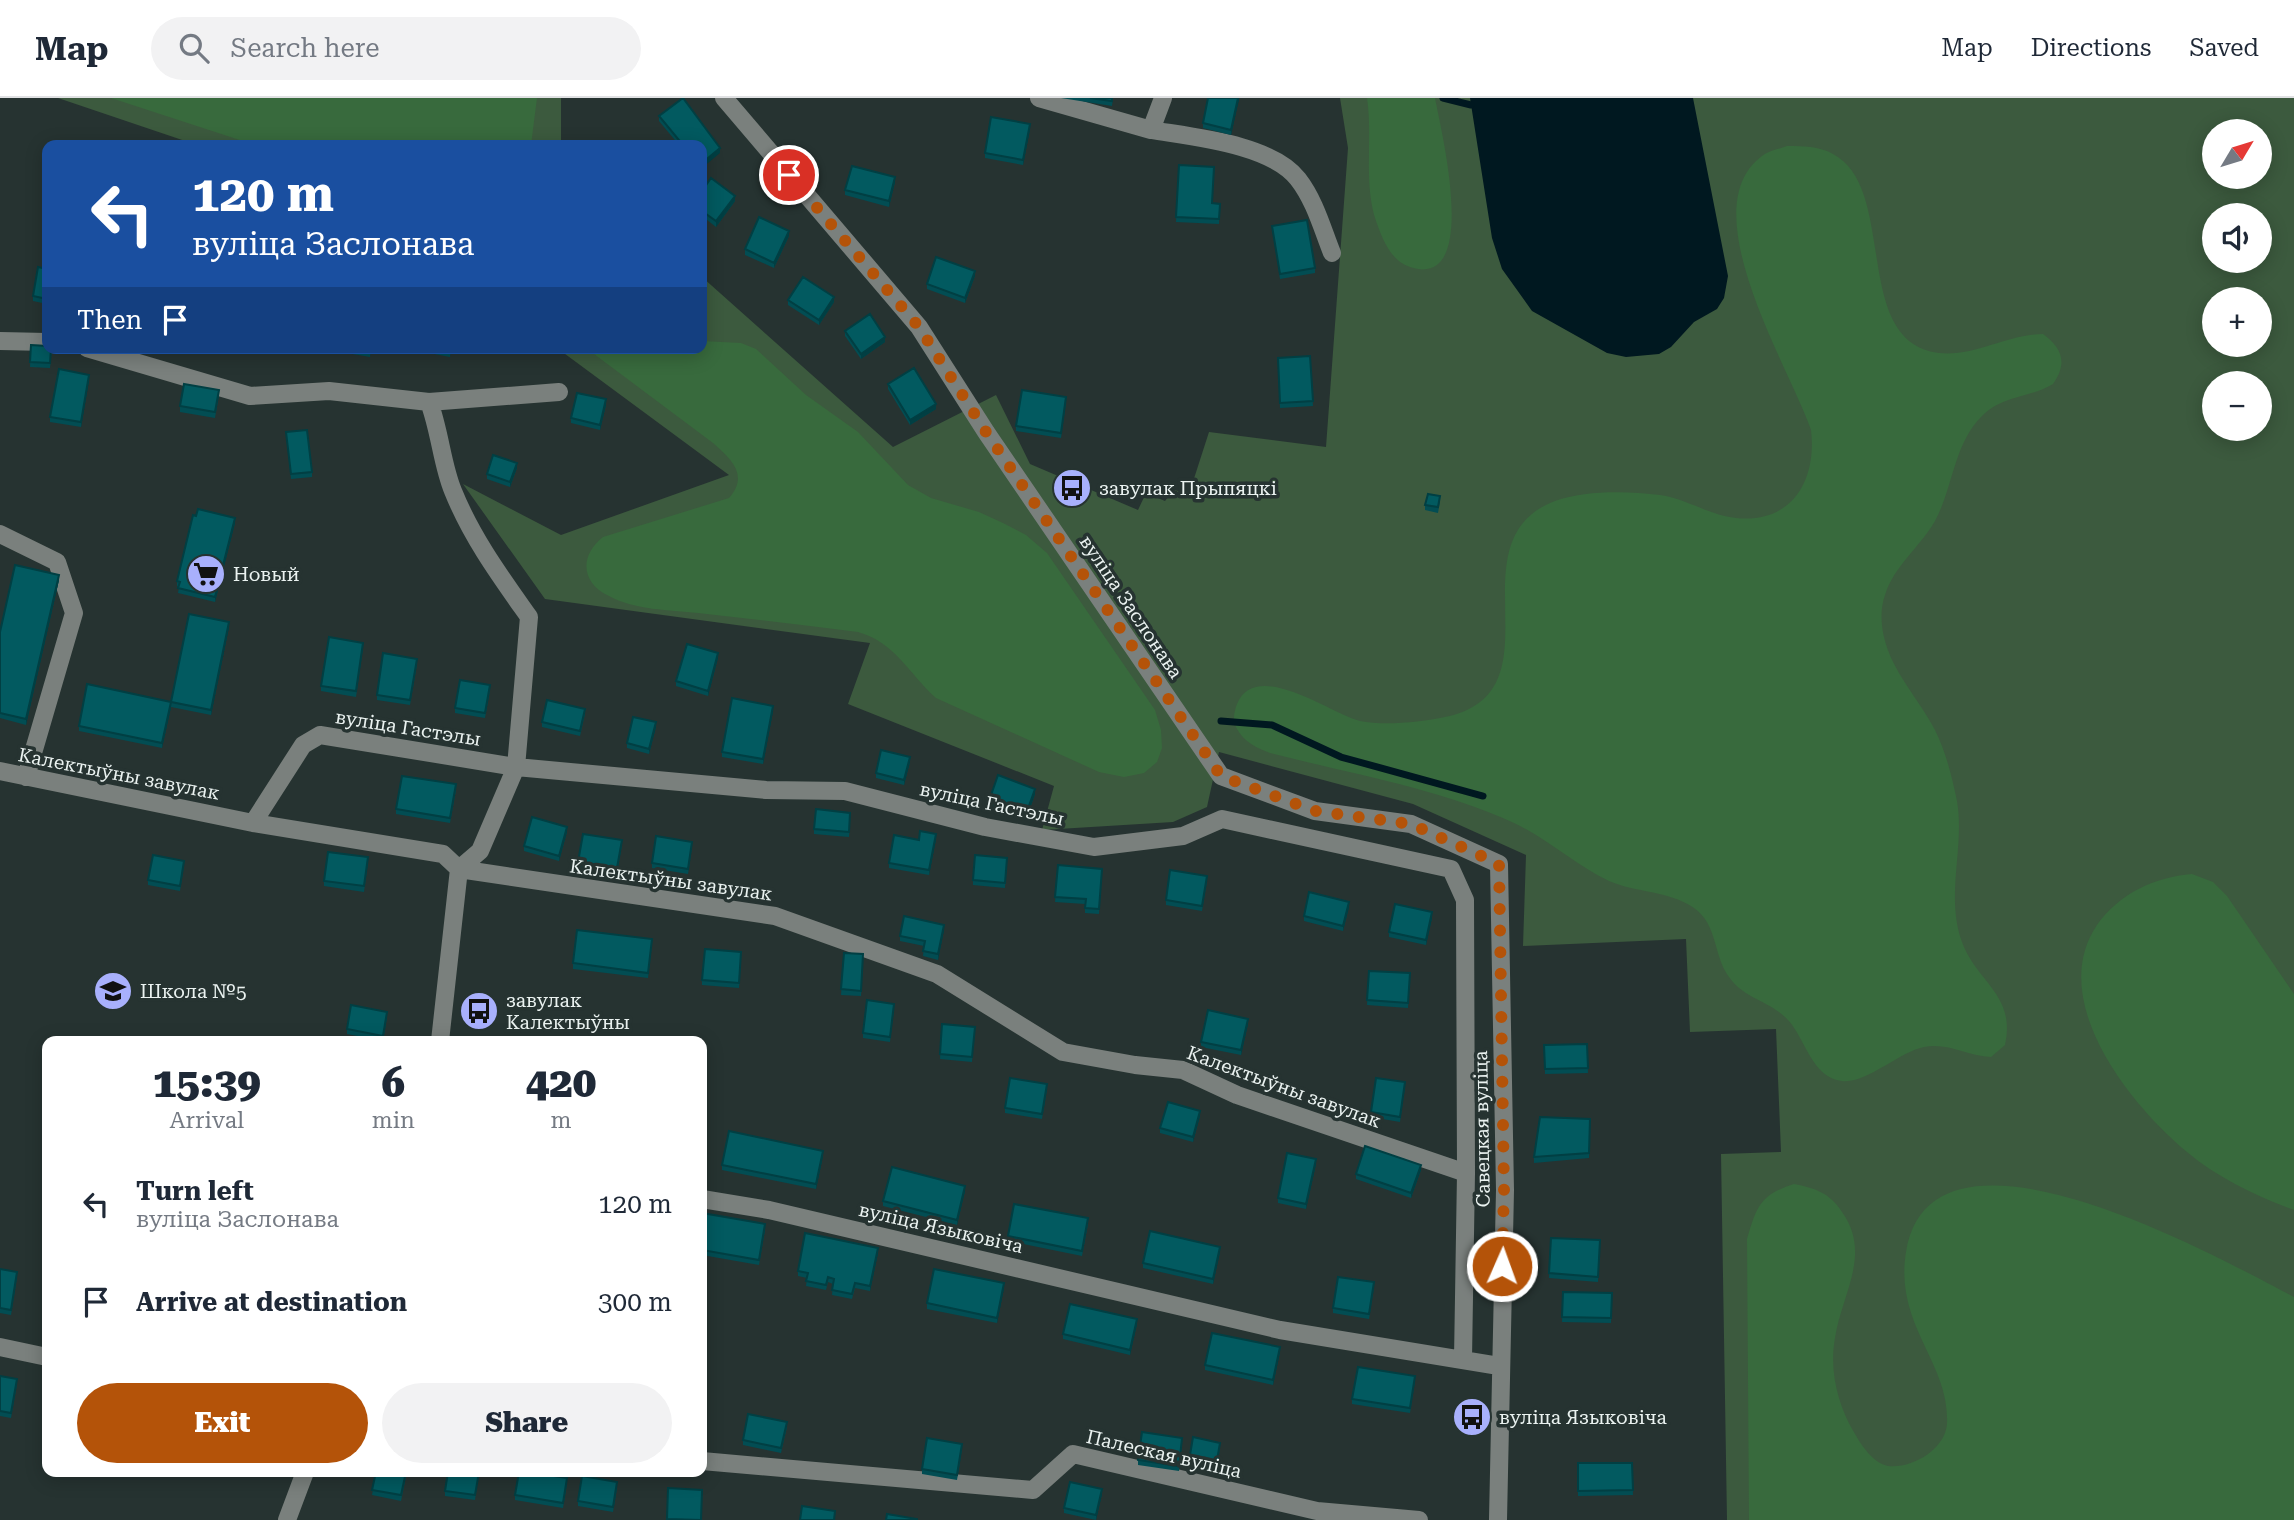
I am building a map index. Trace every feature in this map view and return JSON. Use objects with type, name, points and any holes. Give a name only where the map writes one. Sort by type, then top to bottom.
[{"type":"street","name":"вуліца Заслонава","points":[[724,98],[919,327],[986,432],[1221,776],[1315,811],[1411,824],[1499,864]]},
{"type":"street","points":[[1039,98],[1151,130],[1251,148],[1296,176],[1312,200],[1332,253]]},
{"type":"street","points":[[1151,130],[1163,98]]},
{"type":"street","points":[[0,341],[42,342]]},
{"type":"street","points":[[107,354],[250,396],[329,391],[429,402],[559,392]]},
{"type":"street","points":[[429,402],[440,432],[452,489],[480,548],[529,617],[516,767],[480,851],[459,869],[441,1036]]},
{"type":"street","points":[[0,534],[57,562],[74,613],[26,777]]},
{"type":"street","name":"вуліца Гастэлы","points":[[253,823],[303,745],[320,734],[516,767],[766,790],[845,791],[985,827],[1094,847],[1182,836],[1222,819],[1451,869]]},
{"type":"street","name":"Калектыўны завулак","points":[[0,771],[253,823],[443,854],[459,869],[775,916],[937,974],[1063,1052],[1135,1065],[1183,1070],[1237,1095],[1466,1173]]},
{"type":"street","name":"Савецкая вуліца","points":[[1498,1520],[1504,1190],[1499,864]]},
{"type":"street","name":"Савецкая вуліца","points":[[1451,869],[1465,900],[1466,1173],[1463,1359]]},
{"type":"street","name":"вуліца Языковіча","points":[[707,1200],[769,1210],[1280,1330],[1499,1366]]},
{"type":"street","points":[[0,1347],[42,1356]]},
{"type":"street","name":"Палеская вуліца","points":[[707,1461],[1033,1490],[1073,1454],[1317,1511],[1419,1520]]},
{"type":"street","points":[[287,1520],[303,1477]]},
{"type":"green space","points":[[58,98],[561,98],[561,140],[182,140]]},
{"type":"green space","points":[[111,98],[537,98],[532,140],[240,140]]},
{"type":"green space","points":[[1340,98],[2294,98],[2294,1520],[1727,1520],[1721,1154],[1781,1152],[1776,1029],[1690,1032],[1686,939],[1523,946],[1526,855],[1413,804],[1219,752],[1207,807],[1173,822],[1042,830],[1054,786],[848,704],[870,643],[545,599],[463,484],[561,535],[729,475],[565,354],[707,354],[707,281],[893,447],[996,395],[1030,464],[1138,510],[1146,493],[1165,501],[1174,490],[1189,494],[1209,432],[1326,447],[1348,148]]},
{"type":"green space","points":[[1367,98],[1435,98],[1448,170],[1451,231],[1445,255],[1432,268],[1410,267],[1397,260],[1379,228],[1370,191]]},
{"type":"green space","points":[[1787,146],[1828,151],[1853,172],[1865,198],[1884,294],[1894,322],[1912,343],[1939,353],[1952,353],[2043,334],[2055,345],[2061,356],[2058,376],[2053,384],[1999,404],[1982,416],[1973,427],[1965,439],[1935,521],[1894,575],[1885,595],[1882,611],[1884,637],[1893,662],[1935,730],[1948,765],[1959,819],[1955,889],[1957,924],[1969,956],[2000,1001],[2005,1013],[2005,1045],[1991,1057],[1941,1046],[1924,1047],[1851,1081],[1842,1081],[1823,1073],[1788,1020],[1735,984],[1724,968],[1707,923],[1702,915],[1684,902],[1609,881],[1526,829],[1455,800],[1265,751],[1243,738],[1234,720],[1237,704],[1247,691],[1260,686],[1277,687],[1360,721],[1380,723],[1445,717],[1480,702],[1498,678],[1505,648],[1505,580],[1510,548],[1525,521],[1555,501],[1593,493],[1648,494],[1670,497],[1726,516],[1756,518],[1772,514],[1786,506],[1797,495],[1810,466],[1811,430],[1752,290],[1740,250],[1736,212],[1743,180],[1762,156]]},
{"type":"green space","points":[[707,341],[741,343],[756,349],[806,395],[858,432],[908,485],[931,498],[979,512],[1026,535],[1047,553],[1155,710],[1161,730],[1162,748],[1157,762],[1144,773],[1124,777],[1099,772],[936,698],[892,651],[882,643],[858,632],[652,609],[619,601],[599,590],[588,576],[586,568],[590,552],[603,537],[729,498],[738,482],[736,468],[713,443],[594,354],[707,354]]},
{"type":"green space","points":[[2192,874],[2213,882],[2227,896],[2294,994],[2294,1210],[2224,1178],[2187,1152],[2165,1132],[2120,1079],[2101,1049],[2088,1017],[2082,986],[2084,954],[2097,925],[2116,904],[2139,889],[2164,879]]},
{"type":"green space","points":[[1794,1184],[1827,1196],[1842,1212],[1851,1228],[1855,1258],[1833,1350],[1836,1388],[1844,1412],[1865,1449],[1873,1458],[1888,1466],[1907,1464],[1925,1456],[1934,1450],[1945,1433],[1946,1402],[1940,1381],[1914,1323],[1908,1301],[1904,1278],[1906,1252],[1927,1207],[1967,1188],[2021,1187],[2083,1202],[2147,1225],[2207,1252],[2294,1297],[2294,1520],[1749,1520],[1747,1239],[1761,1203],[1774,1193]]},
{"type":"water","points":[[1470,98],[1693,98],[1728,276],[1724,298],[1717,309],[1694,322],[1671,347],[1659,354],[1626,357],[1607,353],[1532,311],[1502,269],[1492,238]]},
{"type":"building","points":[[683,98],[720,148],[707,159],[707,140],[679,140],[659,116]]},
{"type":"building","points":[[1090,98],[1112,98],[1112,101]]},
{"type":"building","points":[[1208,98],[1238,98],[1231,130],[1203,123]]},
{"type":"building","points":[[991,117],[1030,124],[1023,160],[985,153]]},
{"type":"building","points":[[1179,165],[1214,167],[1212,203],[1220,204],[1219,219],[1176,217]]},
{"type":"building","points":[[852,166],[895,177],[889,201],[845,190]]},
{"type":"building","points":[[711,178],[735,196],[716,221],[707,215],[707,184]]},
{"type":"building","points":[[759,217],[789,231],[774,263],[745,249]]},
{"type":"building","points":[[1307,220],[1315,268],[1280,274],[1272,226]]},
{"type":"building","points":[[936,257],[975,271],[965,298],[927,284]]},
{"type":"building","points":[[38,267],[42,268],[42,298],[33,296]]},
{"type":"building","points":[[803,277],[834,297],[819,320],[788,300]]},
{"type":"building","points":[[870,314],[885,337],[861,354],[845,331]]},
{"type":"building","points":[[31,345],[42,346],[42,354],[51,354],[50,363],[30,362]]},
{"type":"building","points":[[1310,356],[1313,401],[1280,403],[1278,358]]},
{"type":"building","points":[[914,368],[936,404],[910,420],[888,384]]},
{"type":"building","points":[[59,369],[89,375],[81,422],[50,417]]},
{"type":"building","points":[[184,384],[219,390],[215,412],[180,406]]},
{"type":"building","points":[[1022,390],[1066,397],[1061,433],[1016,426]]},
{"type":"building","points":[[577,393],[606,399],[600,425],[571,418]]},
{"type":"building","points":[[307,430],[312,472],[291,474],[286,432]]},
{"type":"building","points":[[493,455],[517,463],[510,482],[487,474]]},
{"type":"building","points":[[1428,494],[1440,496],[1438,507],[1425,505]]},
{"type":"building","points":[[198,509],[235,518],[215,597],[178,588],[180,582],[177,581],[193,515],[196,516]]},
{"type":"building","points":[[15,565],[59,575],[26,719],[0,713],[0,632]]},
{"type":"building","points":[[189,614],[229,622],[211,710],[171,702]]},
{"type":"building","points":[[329,637],[363,643],[356,691],[321,686]]},
{"type":"building","points":[[687,644],[718,653],[708,691],[676,681]]},
{"type":"building","points":[[383,653],[417,659],[410,700],[377,695]]},
{"type":"building","points":[[460,680],[490,685],[485,713],[455,708]]},
{"type":"building","points":[[87,684],[171,702],[162,743],[79,726]]},
{"type":"building","points":[[732,698],[773,706],[763,759],[722,752]]},
{"type":"building","points":[[547,700],[585,709],[580,731],[542,722]]},
{"type":"building","points":[[633,717],[656,722],[649,749],[627,743]]},
{"type":"building","points":[[881,750],[910,757],[904,780],[876,773]]},
{"type":"building","points":[[998,775],[1035,789],[1026,814],[989,801]]},
{"type":"building","points":[[402,776],[456,784],[450,818],[396,809]]},
{"type":"building","points":[[816,809],[850,813],[849,832],[814,829]]},
{"type":"building","points":[[532,817],[567,827],[559,856],[524,846]]},
{"type":"building","points":[[920,831],[936,834],[929,870],[889,863],[894,835],[919,840]]},
{"type":"building","points":[[583,834],[622,840],[617,868],[578,862]]},
{"type":"building","points":[[656,836],[692,842],[688,869],[652,863]]},
{"type":"building","points":[[328,852],[368,857],[364,886],[324,881]]},
{"type":"building","points":[[153,855],[184,861],[180,886],[148,880]]},
{"type":"building","points":[[975,855],[1007,858],[1005,883],[973,880]]},
{"type":"building","points":[[1058,865],[1102,869],[1099,909],[1085,908],[1086,899],[1055,897]]},
{"type":"building","points":[[1170,870],[1207,876],[1202,906],[1166,900]]},
{"type":"building","points":[[1309,892],[1349,902],[1343,926],[1304,916]]},
{"type":"building","points":[[1395,904],[1432,912],[1426,940],[1389,932]]},
{"type":"building","points":[[904,916],[944,925],[938,954],[923,951],[925,941],[900,936]]},
{"type":"building","points":[[577,930],[652,939],[648,973],[573,963]]},
{"type":"building","points":[[705,949],[741,952],[739,983],[702,980]]},
{"type":"building","points":[[844,953],[863,954],[861,991],[841,989]]},
{"type":"building","points":[[1369,971],[1410,973],[1408,1003],[1367,1000]]},
{"type":"building","points":[[867,1000],[894,1004],[890,1037],[863,1033]]},
{"type":"building","points":[[351,1005],[387,1012],[383,1036],[347,1029]]},
{"type":"building","points":[[1208,1010],[1248,1019],[1241,1050],[1201,1042]]},
{"type":"building","points":[[942,1024],[975,1027],[972,1057],[940,1054]]},
{"type":"building","points":[[1587,1044],[1588,1068],[1545,1069],[1544,1045]]},
{"type":"building","points":[[1010,1078],[1047,1084],[1042,1114],[1005,1108]]},
{"type":"building","points":[[1376,1078],[1405,1082],[1400,1117],[1371,1112]]},
{"type":"building","points":[[1168,1102],[1200,1111],[1193,1137],[1160,1128]]},
{"type":"building","points":[[1540,1117],[1590,1119],[1589,1153],[1534,1157]]},
{"type":"building","points":[[729,1131],[823,1151],[816,1184],[722,1165]]},
{"type":"building","points":[[1365,1146],[1421,1165],[1411,1193],[1356,1174]]},
{"type":"building","points":[[1287,1153],[1316,1159],[1306,1204],[1278,1198]]},
{"type":"building","points":[[892,1167],[965,1186],[957,1220],[883,1201]]},
{"type":"building","points":[[1014,1204],[1088,1218],[1082,1251],[1008,1236]]},
{"type":"building","points":[[707,1214],[765,1224],[759,1260],[707,1251]]},
{"type":"building","points":[[1150,1231],[1220,1247],[1213,1279],[1143,1263]]},
{"type":"building","points":[[805,1233],[878,1248],[870,1286],[855,1283],[852,1294],[832,1290],[834,1279],[828,1277],[826,1285],[806,1281],[808,1273],[798,1271]]},
{"type":"building","points":[[1551,1238],[1600,1240],[1598,1277],[1549,1273]]},
{"type":"building","points":[[0,1269],[17,1272],[11,1310],[0,1308]]},
{"type":"building","points":[[934,1269],[1004,1283],[997,1318],[927,1303]]},
{"type":"building","points":[[1338,1277],[1374,1282],[1369,1314],[1333,1308]]},
{"type":"building","points":[[1563,1292],[1612,1293],[1611,1318],[1562,1317]]},
{"type":"building","points":[[1070,1304],[1137,1319],[1130,1350],[1063,1334]]},
{"type":"building","points":[[1212,1333],[1280,1347],[1273,1380],[1205,1365]]},
{"type":"building","points":[[1358,1367],[1415,1376],[1410,1408],[1352,1399]]},
{"type":"building","points":[[0,1376],[17,1379],[11,1413],[0,1411]]},
{"type":"building","points":[[748,1414],[787,1422],[781,1448],[743,1440]]},
{"type":"building","points":[[1142,1432],[1182,1438],[1179,1466],[1138,1460]]},
{"type":"building","points":[[1193,1437],[1220,1443],[1216,1466],[1189,1461]]},
{"type":"building","points":[[927,1438],[962,1444],[957,1475],[922,1469]]},
{"type":"building","points":[[1578,1463],[1632,1463],[1633,1490],[1578,1491]]},
{"type":"building","points":[[375,1477],[405,1477],[401,1495],[372,1490]]},
{"type":"building","points":[[447,1477],[478,1477],[475,1495],[445,1491]]},
{"type":"building","points":[[518,1477],[567,1478],[563,1503],[515,1495]]},
{"type":"building","points":[[582,1477],[617,1482],[613,1507],[578,1501]]},
{"type":"building","points":[[1070,1482],[1102,1489],[1096,1515],[1064,1508]]},
{"type":"building","points":[[668,1488],[702,1490],[701,1520],[667,1519]]},
{"type":"building","points":[[802,1506],[835,1511],[834,1520],[800,1520]]},
{"type":"building","points":[[887,1514],[917,1519],[917,1520],[886,1520]]},
{"type":"waterway","points":[[1443,98],[1471,105]]},
{"type":"waterway","points":[[1221,721],[1272,725],[1341,757],[1483,796]]},
{"type":"place","name":"завулак Прыпяцкі","points":[[1072,488]]},
{"type":"place","name":"Новый","points":[[206,574]]},
{"type":"place","name":"Школа №5","points":[[113,991]]},
{"type":"place","name":"завулак Калектыўны","points":[[479,1011]]},
{"type":"place","name":"вуліца Языковіча","points":[[1472,1417]]},
{"type":"route","points":[[789,175],[919,327],[986,432],[1221,776],[1315,811],[1411,824],[1499,864],[1504,1190],[1502,1266]]}]
